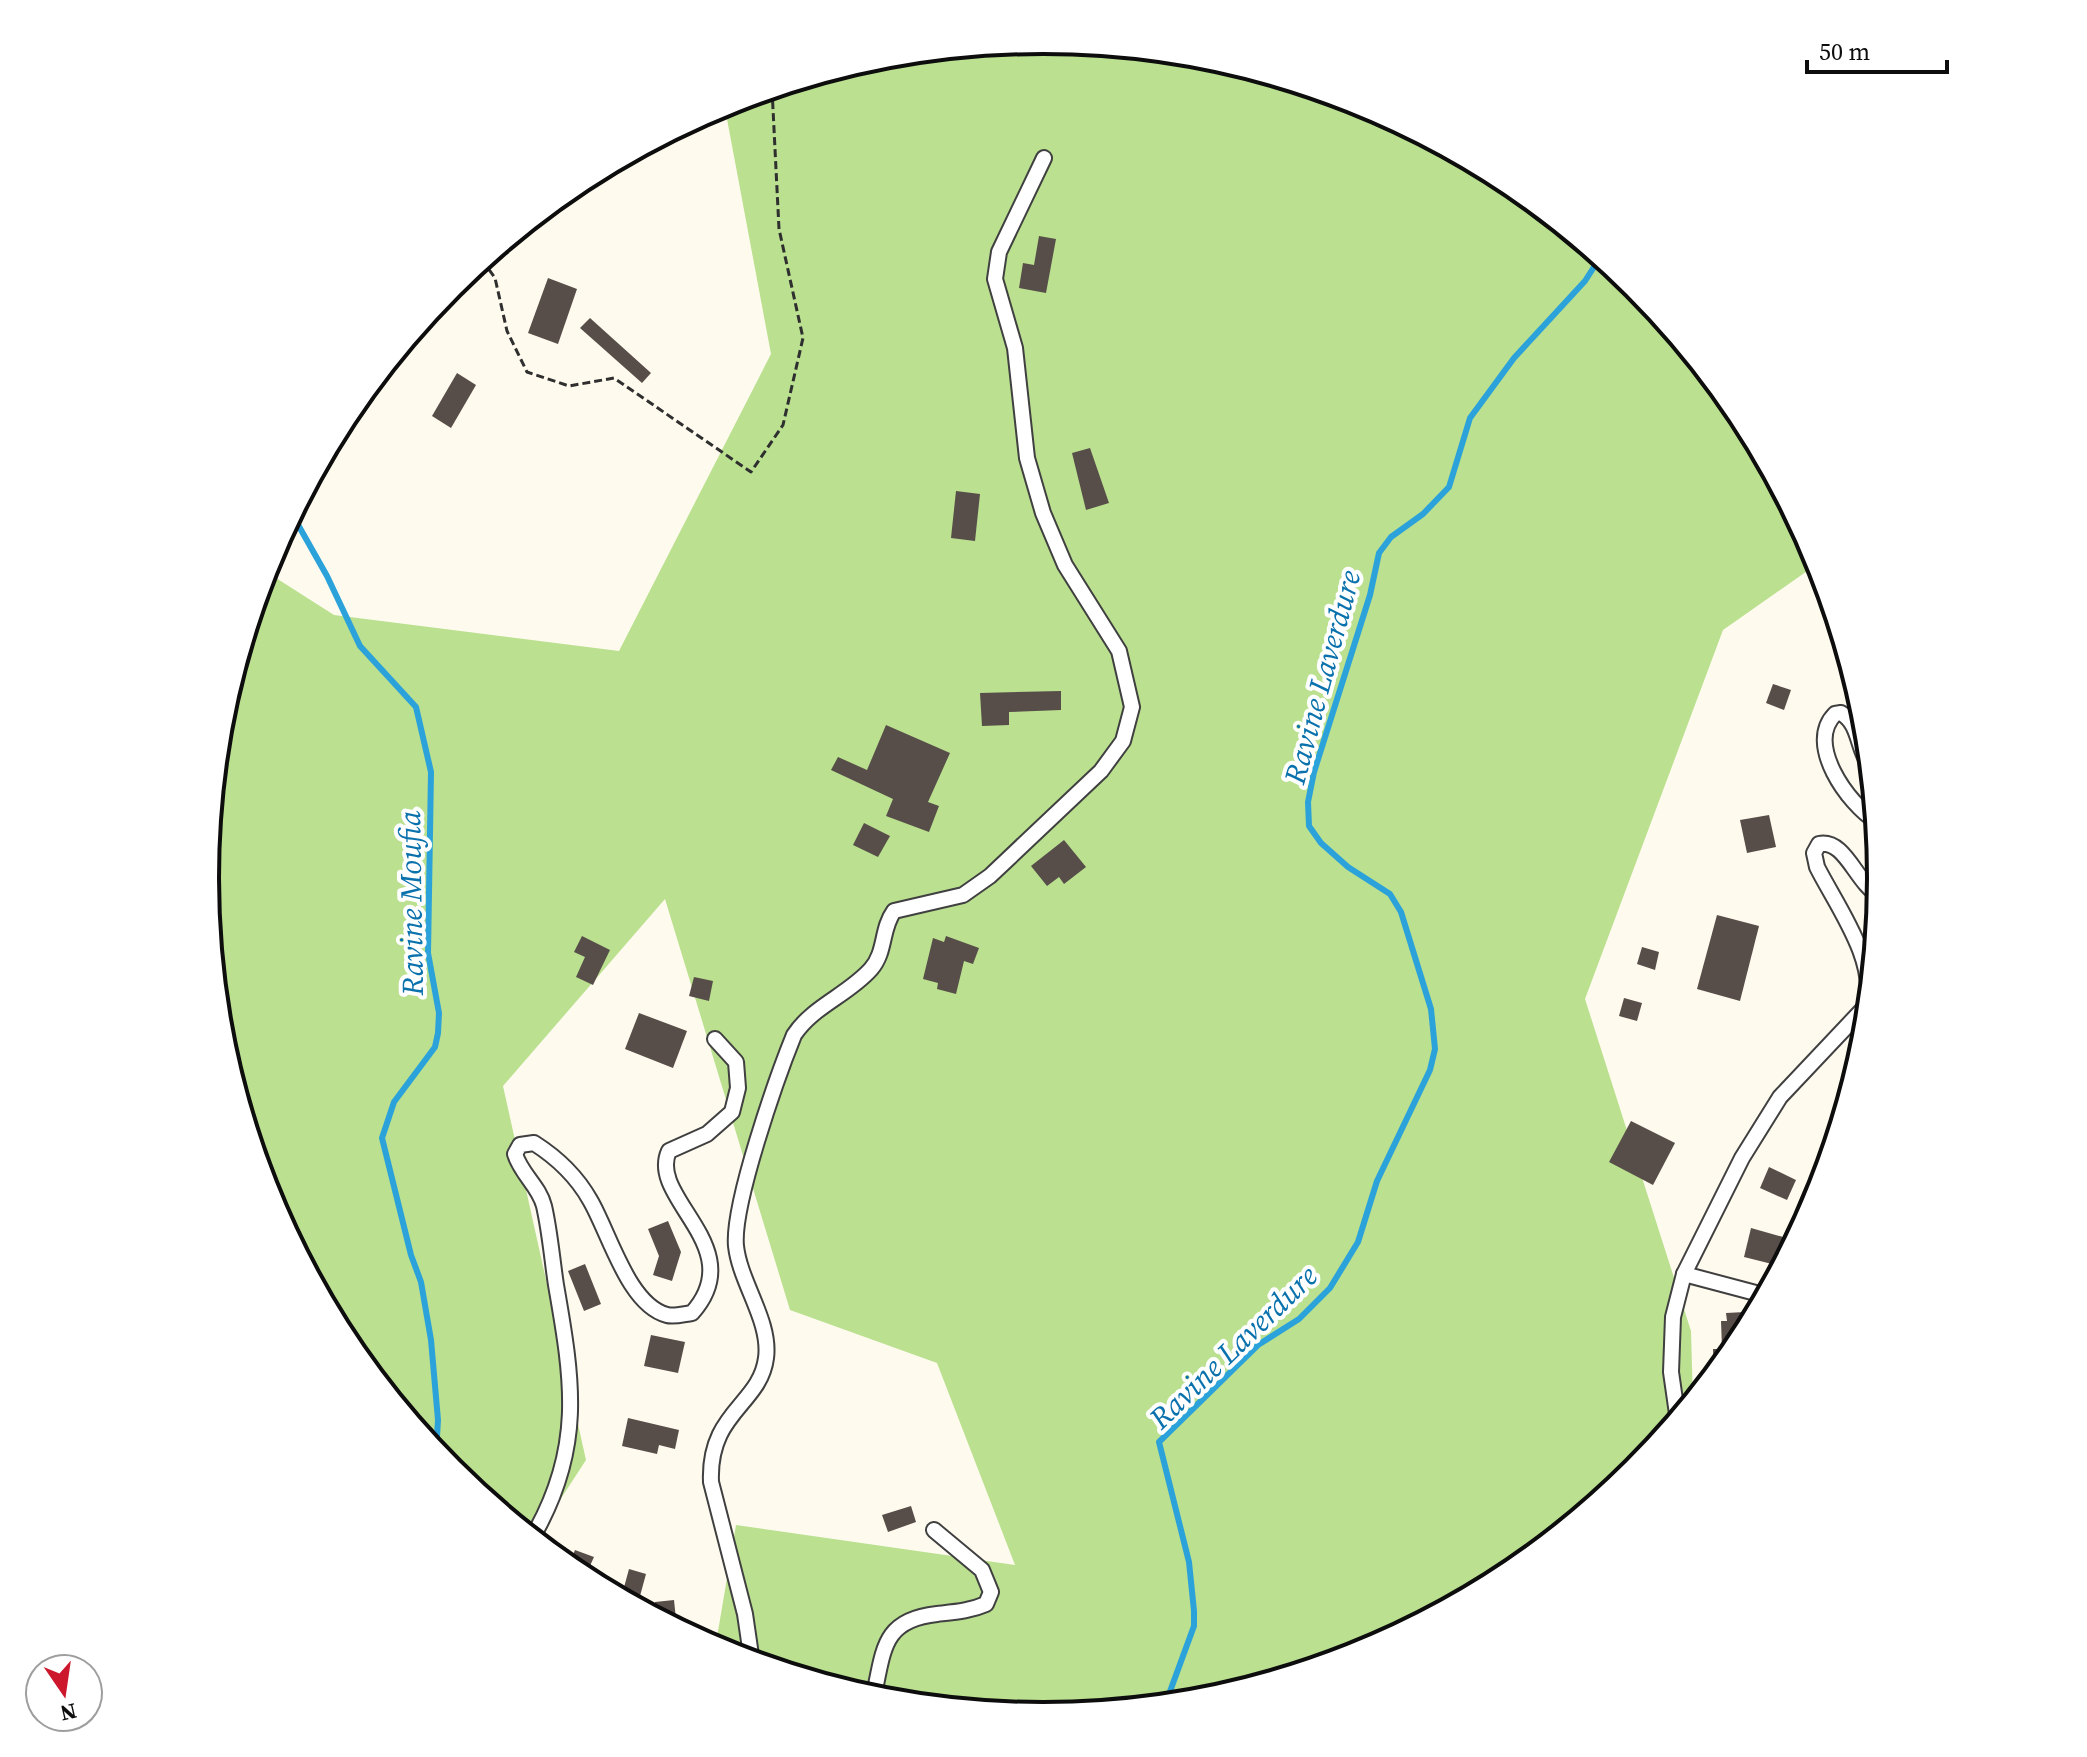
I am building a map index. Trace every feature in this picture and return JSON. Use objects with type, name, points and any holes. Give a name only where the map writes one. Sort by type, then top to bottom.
[{"type":"street","points":[[750,1648],[745,1614],[711,1482],[710,1466],[717,1436],[761,1375],[766,1359],[763,1331],[738,1258],[736,1223],[787,1051],[794,1035],[811,1015],[859,980],[874,965],[894,911],[963,895],[990,876],[1101,771],[1123,741],[1132,707],[1119,651],[1065,565],[1043,513],[1027,458],[1015,348],[995,279],[999,252],[1044,158]]},
{"type":"street","points":[[1854,730],[1851,720],[1838,712],[1827,723],[1831,766],[1846,795],[1865,811]]},
{"type":"street","points":[[1863,959],[1817,867],[1814,853],[1819,844],[1833,844],[1840,849],[1856,876],[1868,886]]},
{"type":"street","points":[[1676,1406],[1671,1372],[1673,1317],[1684,1274],[1760,1126],[1780,1097],[1855,1020]]},
{"type":"street","points":[[537,1529],[552,1503],[564,1461],[571,1418],[571,1362],[544,1204],[515,1154],[520,1145],[534,1143],[555,1157],[589,1197],[633,1288],[651,1308],[669,1316],[692,1313],[706,1297],[711,1280],[695,1220],[676,1195],[667,1176],[665,1160],[669,1151],[707,1134],[732,1112],[738,1088],[736,1062],[715,1039]]},
{"type":"street","points":[[1684,1274],[1757,1293]]},
{"type":"street","points":[[876,1685],[885,1648],[899,1624],[913,1618],[973,1610],[986,1604],[991,1592],[982,1570],[934,1530]]},
{"type":"path","points":[[489,269],[495,278],[507,331],[527,372],[569,386],[614,378],[751,472],[783,425],[803,338],[779,229],[773,100]]},
{"type":"green space","points":[[1044,54],[1151,61],[1257,82],[1309,98],[1408,139],[1502,193],[1545,224],[1627,295],[1698,377],[1758,466],[1808,571],[1723,630],[1585,999],[1691,1331],[1693,1387],[1627,1462],[1587,1498],[1545,1533],[1456,1593],[1359,1640],[1257,1675],[1151,1696],[1097,1701],[990,1701],[883,1687],[778,1659],[717,1635],[736,1525],[1015,1565],[937,1363],[790,1310],[665,899],[503,1086],[586,1460],[540,1531],[460,1462],[424,1422],[389,1380],[329,1291],[282,1194],[247,1092],[226,986],[221,932],[219,878],[226,771],[247,665],[276,578],[334,615],[619,651],[771,354],[727,118],[830,82],[936,61]]},
{"type":"building","points":[[1039,236],[1056,239],[1046,293],[1019,288],[1023,263],[1034,265]]},
{"type":"building","points":[[548,278],[577,289],[558,344],[528,333]]},
{"type":"building","points":[[590,318],[651,373],[642,383],[580,328]]},
{"type":"building","points":[[457,373],[476,385],[451,428],[432,416]]},
{"type":"building","points":[[1090,448],[1109,503],[1086,510],[1072,453]]},
{"type":"building","points":[[956,491],[980,494],[975,541],[951,538]]},
{"type":"building","points":[[1773,684],[1791,690],[1784,710],[1766,703]]},
{"type":"building","points":[[1061,691],[1061,710],[1009,712],[1009,725],[982,726],[980,693]]},
{"type":"building","points":[[886,725],[950,753],[928,802],[939,806],[929,832],[886,816],[893,799],[831,770],[838,757],[867,770]]},
{"type":"building","points":[[1769,815],[1776,847],[1747,853],[1740,820]]},
{"type":"building","points":[[864,823],[890,836],[878,857],[853,845]]},
{"type":"building","points":[[1064,840],[1086,867],[1064,884],[1059,877],[1047,886],[1031,866]]},
{"type":"building","points":[[1717,915],[1759,926],[1740,1001],[1697,989]]},
{"type":"building","points":[[582,936],[610,950],[593,985],[576,977],[585,957],[574,952]]},
{"type":"building","points":[[946,936],[979,948],[973,964],[964,961],[956,994],[937,989],[938,983],[923,979],[933,938],[944,942]]},
{"type":"building","points":[[1642,947],[1659,952],[1655,970],[1637,964]]},
{"type":"building","points":[[694,977],[713,981],[709,1001],[689,996]]},
{"type":"building","points":[[1624,998],[1642,1003],[1637,1021],[1619,1016]]},
{"type":"building","points":[[639,1013],[687,1031],[673,1068],[625,1049]]},
{"type":"building","points":[[1631,1121],[1675,1143],[1653,1185],[1609,1162]]},
{"type":"building","points":[[1769,1167],[1796,1180],[1787,1200],[1760,1188]]},
{"type":"building","points":[[668,1221],[681,1252],[672,1281],[653,1275],[659,1256],[648,1229]]},
{"type":"building","points":[[1751,1228],[1783,1237],[1772,1264],[1744,1257]]},
{"type":"building","points":[[585,1264],[601,1304],[584,1311],[568,1271]]},
{"type":"building","points":[[1745,1312],[1722,1347],[1721,1321],[1727,1321],[1726,1313]]},
{"type":"building","points":[[651,1335],[685,1342],[678,1373],[644,1366]]},
{"type":"building","points":[[628,1418],[679,1430],[675,1449],[659,1445],[657,1454],[622,1446]]},
{"type":"building","points":[[911,1506],[916,1522],[888,1532],[882,1515]]},
{"type":"building","points":[[575,1550],[594,1557],[590,1567],[573,1555]]},
{"type":"building","points":[[629,1569],[646,1574],[640,1596],[624,1588]]},
{"type":"building","points":[[674,1600],[676,1616],[655,1606],[655,1602]]},
{"type":"waterway","name":"Ravine Laverdure","points":[[1169,1693],[1194,1626],[1194,1611],[1189,1562],[1159,1442],[1258,1345],[1299,1319],[1330,1288],[1358,1242],[1377,1181],[1430,1070],[1435,1049],[1431,1009],[1401,912],[1390,894],[1348,867],[1321,843],[1309,826],[1308,802],[1314,772],[1370,595],[1379,553],[1391,537],[1423,514],[1449,487],[1470,418],[1514,358],[1585,281],[1595,266]]},
{"type":"waterway","name":"Ravine Moufia","points":[[299,526],[327,576],[360,646],[416,707],[431,772],[428,953],[439,1013],[438,1033],[435,1047],[394,1102],[382,1138],[411,1255],[421,1282],[431,1340],[437,1436]]}]
